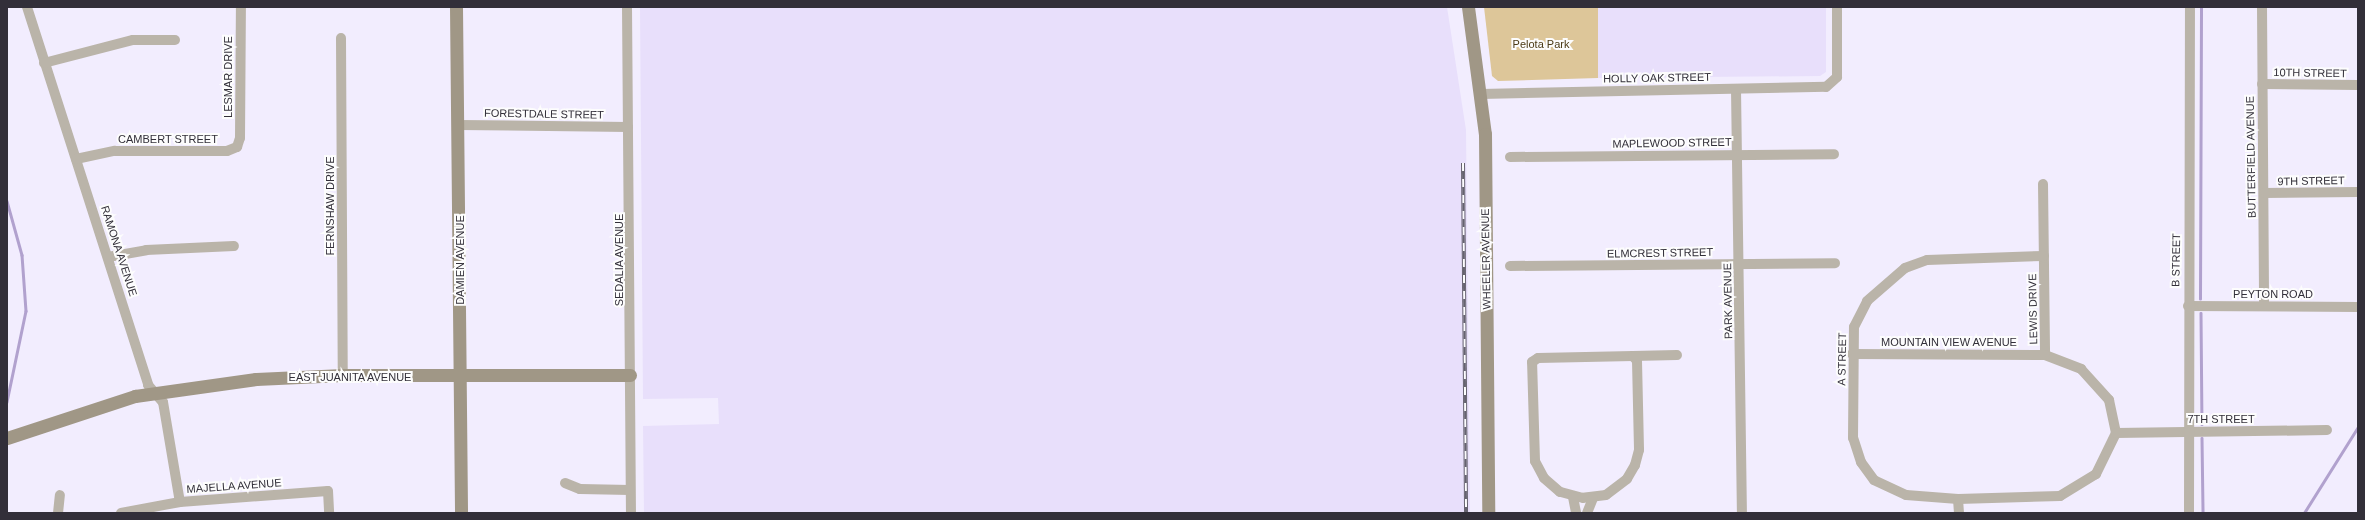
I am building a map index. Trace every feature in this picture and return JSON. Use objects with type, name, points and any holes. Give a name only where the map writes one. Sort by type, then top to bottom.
[{"type":"main road","name":"DAMIEN AVENUE","points":[[456,7],[459,125],[461,513]]},
{"type":"main road","name":"WHEELER AVENUE","points":[[1468,7],[1481,94],[1485,134],[1488,513]]},
{"type":"main road","name":"EAST JUANITA AVENUE","points":[[7,438],[135,396],[256,379],[343,375],[460,377],[630,375]]},
{"type":"street","name":"RAMONA AVENUE","points":[[26,7],[108,257],[148,385],[163,402],[180,502]]},
{"type":"street","name":"LESMAR DRIVE","points":[[237,146],[240,138],[241,7]]},
{"type":"street","name":"SEDALIA AVENUE","points":[[627,7],[631,513]]},
{"type":"street","name":"HOLLY OAK STREET","points":[[1481,94],[1826,87],[1833,84],[1837,77],[1836,7]]},
{"type":"street","name":"B STREET","points":[[2189,513],[2187,431],[2190,7]]},
{"type":"street","name":"BUTTERFIELD AVENUE","points":[[2262,7],[2264,306]]},
{"type":"street","name":"FERNSHAW DRIVE","points":[[341,38],[343,375]]},
{"type":"street","points":[[44,63],[133,40],[175,40]]},
{"type":"street","name":"10TH STREET","points":[[2262,84],[2358,85]]},
{"type":"street","name":"PARK AVENUE","points":[[1736,89],[1740,264],[1742,513]]},
{"type":"street","name":"FORESTDALE STREET","points":[[459,125],[628,127]]},
{"type":"street","name":"CAMBERT STREET","points":[[76,159],[115,151],[227,151],[237,146]]},
{"type":"street","name":"MAPLEWOOD STREET","points":[[1510,156],[1834,154]]},
{"type":"street","name":"LEWIS DRIVE","points":[[2043,184],[2046,355],[2081,369],[2109,400],[2116,433]]},
{"type":"street","name":"9TH STREET","points":[[2264,193],[2358,192]]},
{"type":"street","points":[[108,257],[146,250],[234,246]]},
{"type":"street","name":"A STREET","points":[[2044,256],[1951,256],[1927,260],[1905,268],[1885,282],[1860,312],[1854,328],[1852,354],[1853,438],[1861,462],[1874,480],[1906,495],[1958,499],[2060,496],[2096,474],[2116,433]]},
{"type":"street","name":"ELMCREST STREET","points":[[1510,266],[1835,263]]},
{"type":"street","name":"PEYTON ROAD","points":[[2188,306],[2358,307]]},
{"type":"street","name":"MOUNTAIN VIEW AVENUE","points":[[1852,354],[2046,355]]},
{"type":"street","points":[[1633,356],[1637,361],[1636,465],[1616,488],[1593,498],[1573,497],[1560,492],[1544,478],[1535,461],[1532,362],[1538,358],[1677,355]]},
{"type":"street","name":"7TH STREET","points":[[2116,433],[2327,430]]},
{"type":"street","points":[[565,483],[580,489],[630,490]]},
{"type":"street","name":"MAJELLA AVENUE","points":[[121,513],[180,502],[328,491],[329,513]]},
{"type":"street","points":[[58,513],[60,495]]},
{"type":"street","points":[[1573,497],[1576,513]]},
{"type":"street","points":[[1587,513],[1593,498]]},
{"type":"street","points":[[1958,499],[1959,513]]},
{"type":"shaded area","points":[[640,7],[1447,7],[1466,130],[1470,513],[644,513],[643,426],[719,424],[718,398],[643,399]]},
{"type":"shaded area","points":[[1598,7],[1826,7],[1826,72],[1820,76],[1598,78]]},
{"type":"green space","name":"Pelota Park","points":[[1484,7],[1598,7],[1598,78],[1498,81],[1492,76]]},
{"type":"waterway","points":[[2200,299],[2201,7]]},
{"type":"waterway","points":[[7,201],[22,255],[26,311],[7,402]]},
{"type":"waterway","points":[[2201,313],[2202,424]]},
{"type":"waterway","points":[[2304,513],[2358,427]]},
{"type":"waterway","points":[[2202,438],[2203,513]]},
{"type":"railway","points":[[1463,163],[1466,513]]}]
